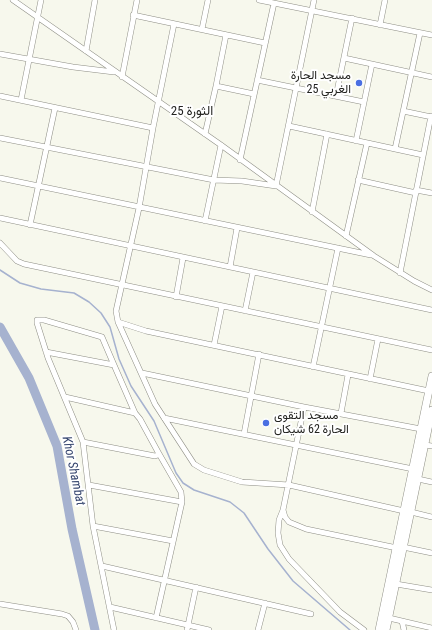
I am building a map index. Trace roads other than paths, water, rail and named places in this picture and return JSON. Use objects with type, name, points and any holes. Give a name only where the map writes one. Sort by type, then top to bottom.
[{"type":"main road","points":[[408,511],[413,469],[432,376]]},
{"type":"main road","points":[[379,630],[408,511],[428,445],[432,410]]},
{"type":"main road","points":[[386,630],[396,584],[400,548]]},
{"type":"street","points":[[13,0],[114,72],[221,145],[374,256],[400,273],[432,290]]},
{"type":"street","points":[[21,100],[41,0]]},
{"type":"street","points":[[86,51],[95,0]]},
{"type":"street","points":[[122,77],[137,0]]},
{"type":"street","points":[[202,29],[208,0]]},
{"type":"street","points":[[259,0],[352,18],[432,36]]},
{"type":"street","points":[[276,186],[314,0]]},
{"type":"street","points":[[380,25],[385,0]]},
{"type":"street","points":[[240,160],[274,3]]},
{"type":"street","points":[[133,15],[265,43]]},
{"type":"street","points":[[336,96],[352,18]]},
{"type":"street","points":[[174,24],[158,101],[139,208],[116,311],[118,322],[156,404],[191,460],[204,470],[242,482],[289,485],[432,517]]},
{"type":"street","points":[[395,149],[420,33]]},
{"type":"street","points":[[205,134],[226,35]]},
{"type":"street","points":[[0,54],[29,60],[114,72]]},
{"type":"street","points":[[344,58],[432,77]]},
{"type":"street","points":[[356,141],[372,64]]},
{"type":"street","points":[[257,80],[364,102]]},
{"type":"street","points":[[216,86],[254,94]]},
{"type":"street","points":[[0,96],[154,128]]},
{"type":"street","points":[[30,225],[54,108]]},
{"type":"street","points":[[400,273],[431,117],[403,111]]},
{"type":"street","points":[[289,126],[423,155]]},
{"type":"street","points":[[312,212],[327,134]]},
{"type":"street","points":[[0,138],[214,180],[242,181],[276,186]]},
{"type":"street","points":[[346,236],[367,143]]},
{"type":"street","points":[[205,221],[221,145]]},
{"type":"street","points":[[0,178],[374,256]]},
{"type":"street","points":[[358,180],[432,193]]},
{"type":"street","points":[[0,218],[130,247],[329,287],[432,310]]},
{"type":"street","points":[[230,267],[237,228]]},
{"type":"street","points":[[0,243],[20,263],[122,286],[432,350]]},
{"type":"street","points":[[313,367],[338,248]]},
{"type":"street","points":[[176,297],[183,258]]},
{"type":"street","points":[[245,311],[253,272]]},
{"type":"street","points":[[214,345],[222,306]]},
{"type":"street","points":[[114,630],[93,526],[83,442],[46,352],[37,323],[37,320],[40,319],[102,337],[135,413],[140,419],[181,492],[182,502],[156,618]]},
{"type":"street","points":[[118,322],[136,328],[259,354],[348,375],[429,391]]},
{"type":"street","points":[[370,379],[378,339]]},
{"type":"street","points":[[46,352],[114,366]]},
{"type":"street","points":[[244,434],[259,354]]},
{"type":"street","points":[[142,373],[304,407],[421,429]]},
{"type":"street","points":[[341,413],[348,375]]},
{"type":"street","points":[[65,397],[135,413]]},
{"type":"street","points":[[304,407],[289,485],[279,520],[278,533],[280,545],[289,559],[340,612],[364,630]]},
{"type":"street","points":[[164,418],[413,469]]},
{"type":"street","points":[[83,442],[155,456],[158,455],[158,452]]},
{"type":"street","points":[[418,479],[432,482]]},
{"type":"street","points":[[89,485],[182,502]]},
{"type":"street","points":[[282,510],[289,522],[296,525],[400,548],[432,553]]},
{"type":"street","points":[[93,526],[173,541]]},
{"type":"street","points":[[102,566],[311,614]]},
{"type":"street","points":[[396,584],[432,590]]},
{"type":"street","points":[[188,628],[196,587]]},
{"type":"street","points":[[258,630],[265,603]]},
{"type":"street","points":[[0,604],[68,616],[73,622],[76,630]]},
{"type":"street","points":[[110,607],[156,618],[188,628],[209,630]]},
{"type":"street","points":[[389,618],[432,628]]},
{"type":"street","points":[[402,621],[404,630]]},
{"type":"waterway","points":[[0,270],[20,283],[41,289],[74,293],[89,302],[101,313],[110,327],[119,359],[131,386],[154,421],[176,473],[183,483],[194,490],[230,502],[244,513],[268,549],[293,581],[350,630]]},
{"type":"waterway","name":"Khor Shambat","points":[[0,327],[29,378],[57,446],[72,529],[95,630]]},
{"type":"place","name":"مسجد الحارة 25 الغربي","points":[[359,83]]},
{"type":"place","name":"مسجد التقوى الحارة 62 شيكان","points":[[266,423]]},
{"type":"district","name":"الثورة 25","points":[[192,112]]}]
